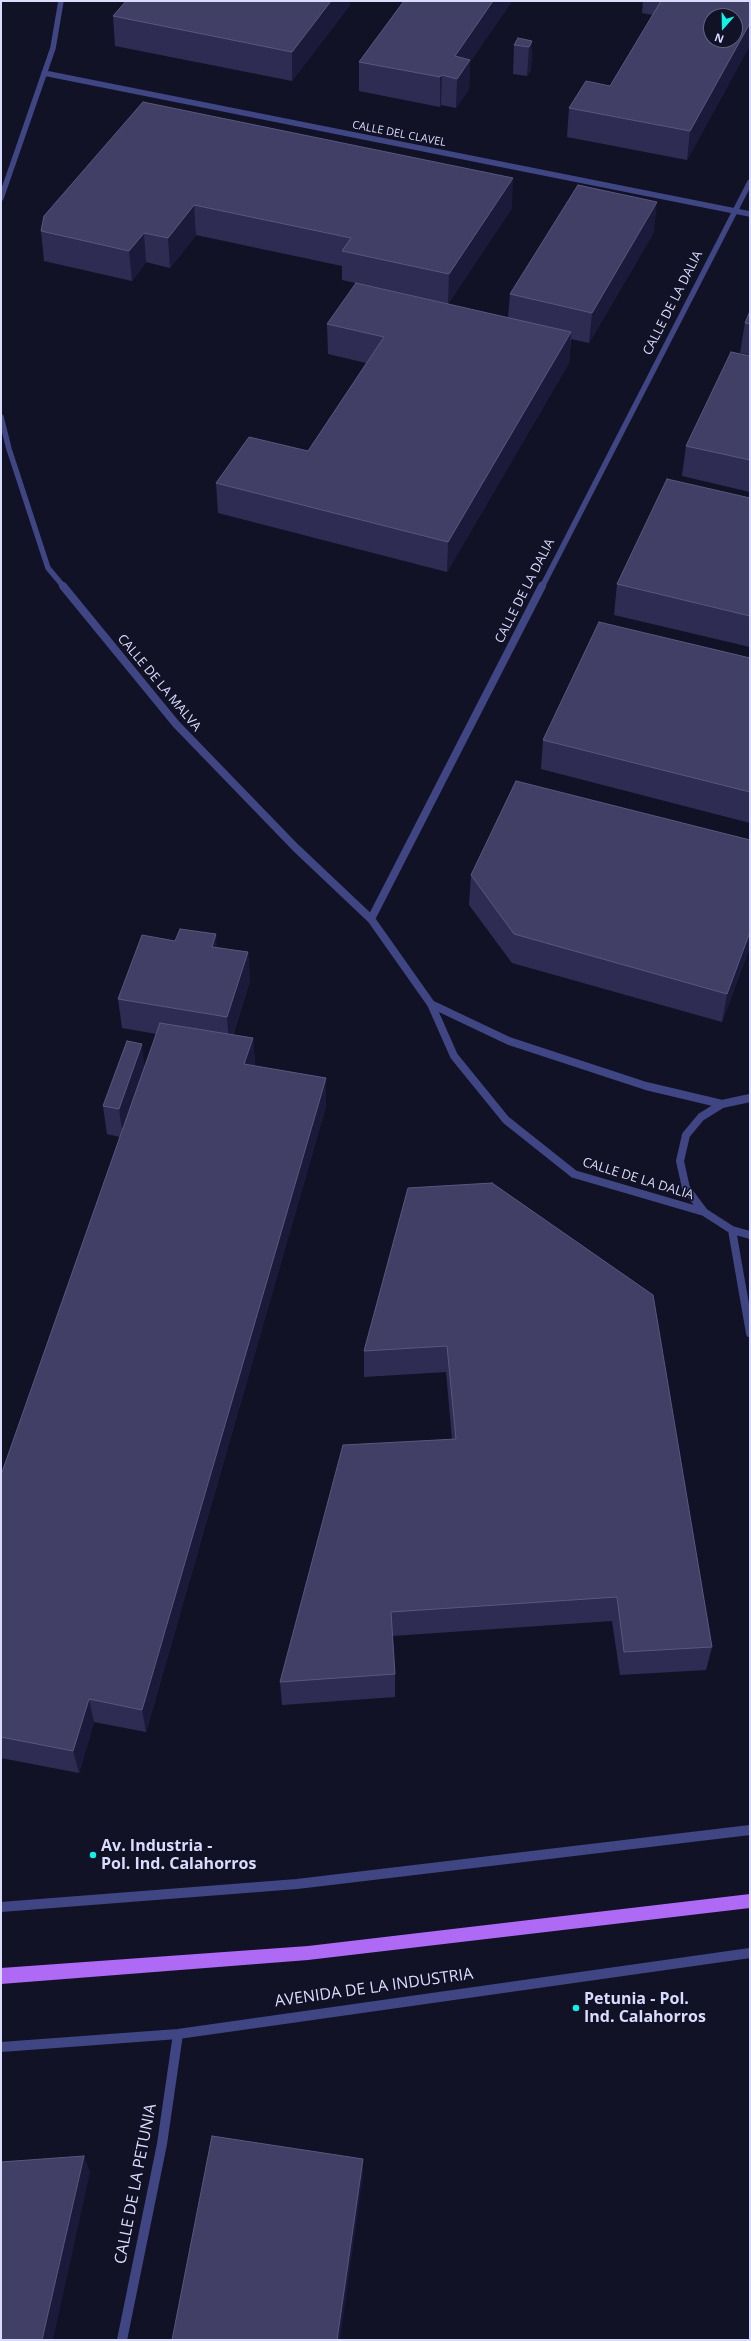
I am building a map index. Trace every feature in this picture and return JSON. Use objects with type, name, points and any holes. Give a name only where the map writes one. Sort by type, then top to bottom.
[{"type":"main road","points":[[1,1976],[308,1953],[750,1901]]},
{"type":"street","points":[[1,198],[53,48],[61,1]]},
{"type":"street","name":"CALLE DEL CLAVEL","points":[[44,73],[750,214]]},
{"type":"street","name":"CALLE DE LA DALIA","points":[[704,1212],[574,1174],[506,1120],[454,1056],[431,1004],[371,920],[750,182]]},
{"type":"street","name":"CALLE DE LA MALVA","points":[[1,417],[9,449],[48,568],[176,724],[295,847],[371,920]]},
{"type":"street","name":"CALLE DE LA DALIA","points":[[431,1004],[509,1041],[646,1086],[722,1104]]},
{"type":"street","points":[[750,1098],[722,1104],[701,1117],[686,1135],[680,1161],[686,1188],[704,1212],[732,1230],[750,1235]]},
{"type":"street","points":[[732,1230],[750,1333]]},
{"type":"street","points":[[1,1907],[297,1884],[750,1830]]},
{"type":"street","name":"AVENIDA DE LA INDUSTRIA","points":[[1,2047],[178,2034],[750,1953]]},
{"type":"street","name":"CALLE DE LA PETUNIA","points":[[122,2340],[162,2144],[178,2034]]},
{"type":"building","points":[[126,1],[331,1],[292,52],[113,16]]},
{"type":"building","points":[[404,1],[493,1],[455,56],[470,60],[457,79],[442,75],[440,77],[359,62]]},
{"type":"building","points":[[661,1],[750,1],[750,23],[743,36],[743,8],[703,8],[703,48],[736,48],[690,131],[569,108],[586,81],[610,86]]},
{"type":"building","points":[[518,38],[532,41],[529,47],[514,45]]},
{"type":"building","points":[[143,102],[513,178],[449,274],[342,251],[351,238],[194,205],[168,238],[144,233],[129,251],[41,231],[44,216]]},
{"type":"building","points":[[578,185],[657,202],[592,313],[510,294]]},
{"type":"building","points":[[356,283],[571,332],[448,542],[216,483],[249,437],[308,451],[384,337],[327,324]]},
{"type":"building","points":[[750,311],[750,324],[745,323]]},
{"type":"building","points":[[731,352],[750,356],[750,460],[686,446]]},
{"type":"building","points":[[667,479],[750,498],[750,616],[617,584]]},
{"type":"building","points":[[599,622],[750,658],[750,792],[543,740]]},
{"type":"building","points":[[516,781],[750,840],[750,932],[727,994],[514,934],[471,875]]},
{"type":"building","points":[[180,929],[216,934],[212,947],[248,952],[227,1017],[118,999],[142,935],[175,941]]},
{"type":"building","points":[[160,1023],[253,1038],[244,1064],[326,1078],[142,1710],[89,1699],[73,1751],[1,1737],[1,1475]]},
{"type":"building","points":[[127,1041],[142,1044],[119,1109],[103,1106]]},
{"type":"building","points":[[492,1183],[653,1295],[712,1647],[624,1652],[617,1597],[391,1612],[395,1674],[280,1682],[343,1445],[456,1439],[447,1346],[364,1351],[408,1188]]},
{"type":"building","points":[[212,2136],[363,2159],[337,2340],[172,2340]]},
{"type":"building","points":[[84,2156],[42,2340],[1,2340],[1,2162]]},
{"type":"place","name":"Av. Industria - Pol. Ind. Calahorros","points":[[93,1855]]},
{"type":"place","name":"Petunia - Pol. Ind. Calahorros","points":[[576,2008]]}]
